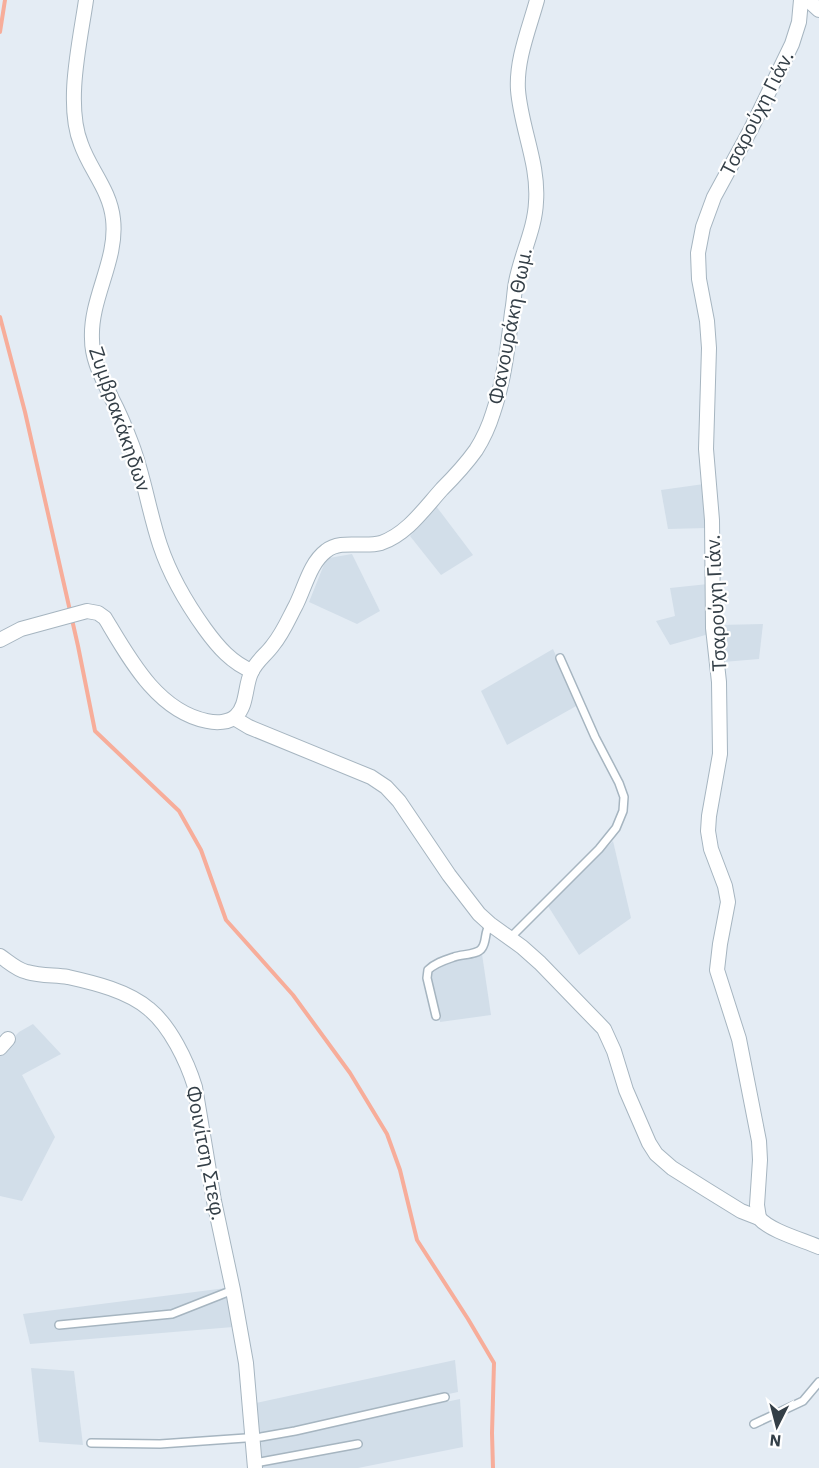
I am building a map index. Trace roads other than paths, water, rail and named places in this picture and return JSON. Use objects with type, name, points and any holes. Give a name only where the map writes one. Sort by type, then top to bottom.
[{"type":"street","name":"Ζυμβρακάκηδων","points":[[86,0],[75,83],[75,119],[81,145],[107,196],[114,226],[109,260],[92,328],[94,357],[131,442],[158,539],[175,580],[213,640],[235,662],[252,671]]},
{"type":"street","name":"Φανουράκη Θωμ.","points":[[234,718],[243,705],[247,683],[255,665],[279,636],[300,598],[312,569],[323,553],[339,545],[379,544],[404,530],[468,460],[482,441],[488,428],[503,377],[516,282],[536,202],[534,172],[518,82],[520,63],[537,0]]},
{"type":"street","name":"Τσαρούχη Γιάν.","points":[[759,1218],[757,1205],[759,1141],[739,1038],[717,970],[728,902],[723,880],[711,849],[708,831],[720,754],[719,690],[713,628],[712,520],[706,449],[710,348],[699,279],[698,253],[703,227],[714,197],[751,129],[792,44],[799,22],[801,0]]},
{"type":"street","points":[[808,0],[819,10]]},
{"type":"street","points":[[0,640],[15,632],[40,624],[87,612],[96,612],[102,616],[134,665],[175,707],[190,716],[210,722],[234,718],[371,777],[387,788],[404,808],[434,855],[470,903],[490,924],[548,970],[604,1029],[612,1045],[629,1097],[656,1154],[672,1168],[741,1210],[775,1229],[819,1247]]},
{"type":"street","name":"Φοινίτση Στεφ.","points":[[0,956],[26,972],[68,977],[91,983],[121,993],[146,1006],[160,1020],[182,1054],[195,1087],[214,1201],[246,1363],[255,1466]]},
{"type":"lane","points":[[510,938],[599,849],[616,828],[623,811],[624,797],[620,783],[595,737],[560,658]]},
{"type":"lane","points":[[436,1016],[427,978],[428,970],[454,957],[479,951],[484,945],[486,930],[490,924]]},
{"type":"lane","points":[[58,1325],[172,1314],[233,1290]]},
{"type":"lane","points":[[754,1424],[803,1401],[819,1382]]},
{"type":"lane","points":[[91,1443],[160,1444],[252,1438],[296,1431],[445,1397]]},
{"type":"lane","points":[[255,1466],[358,1444]]},
{"type":"waterway","points":[[0,32],[5,0]]},
{"type":"waterway","points":[[0,317],[25,412],[95,731],[179,811],[201,850],[226,920],[293,995],[350,1073],[387,1134],[400,1170],[417,1240],[494,1363],[493,1468]]}]
